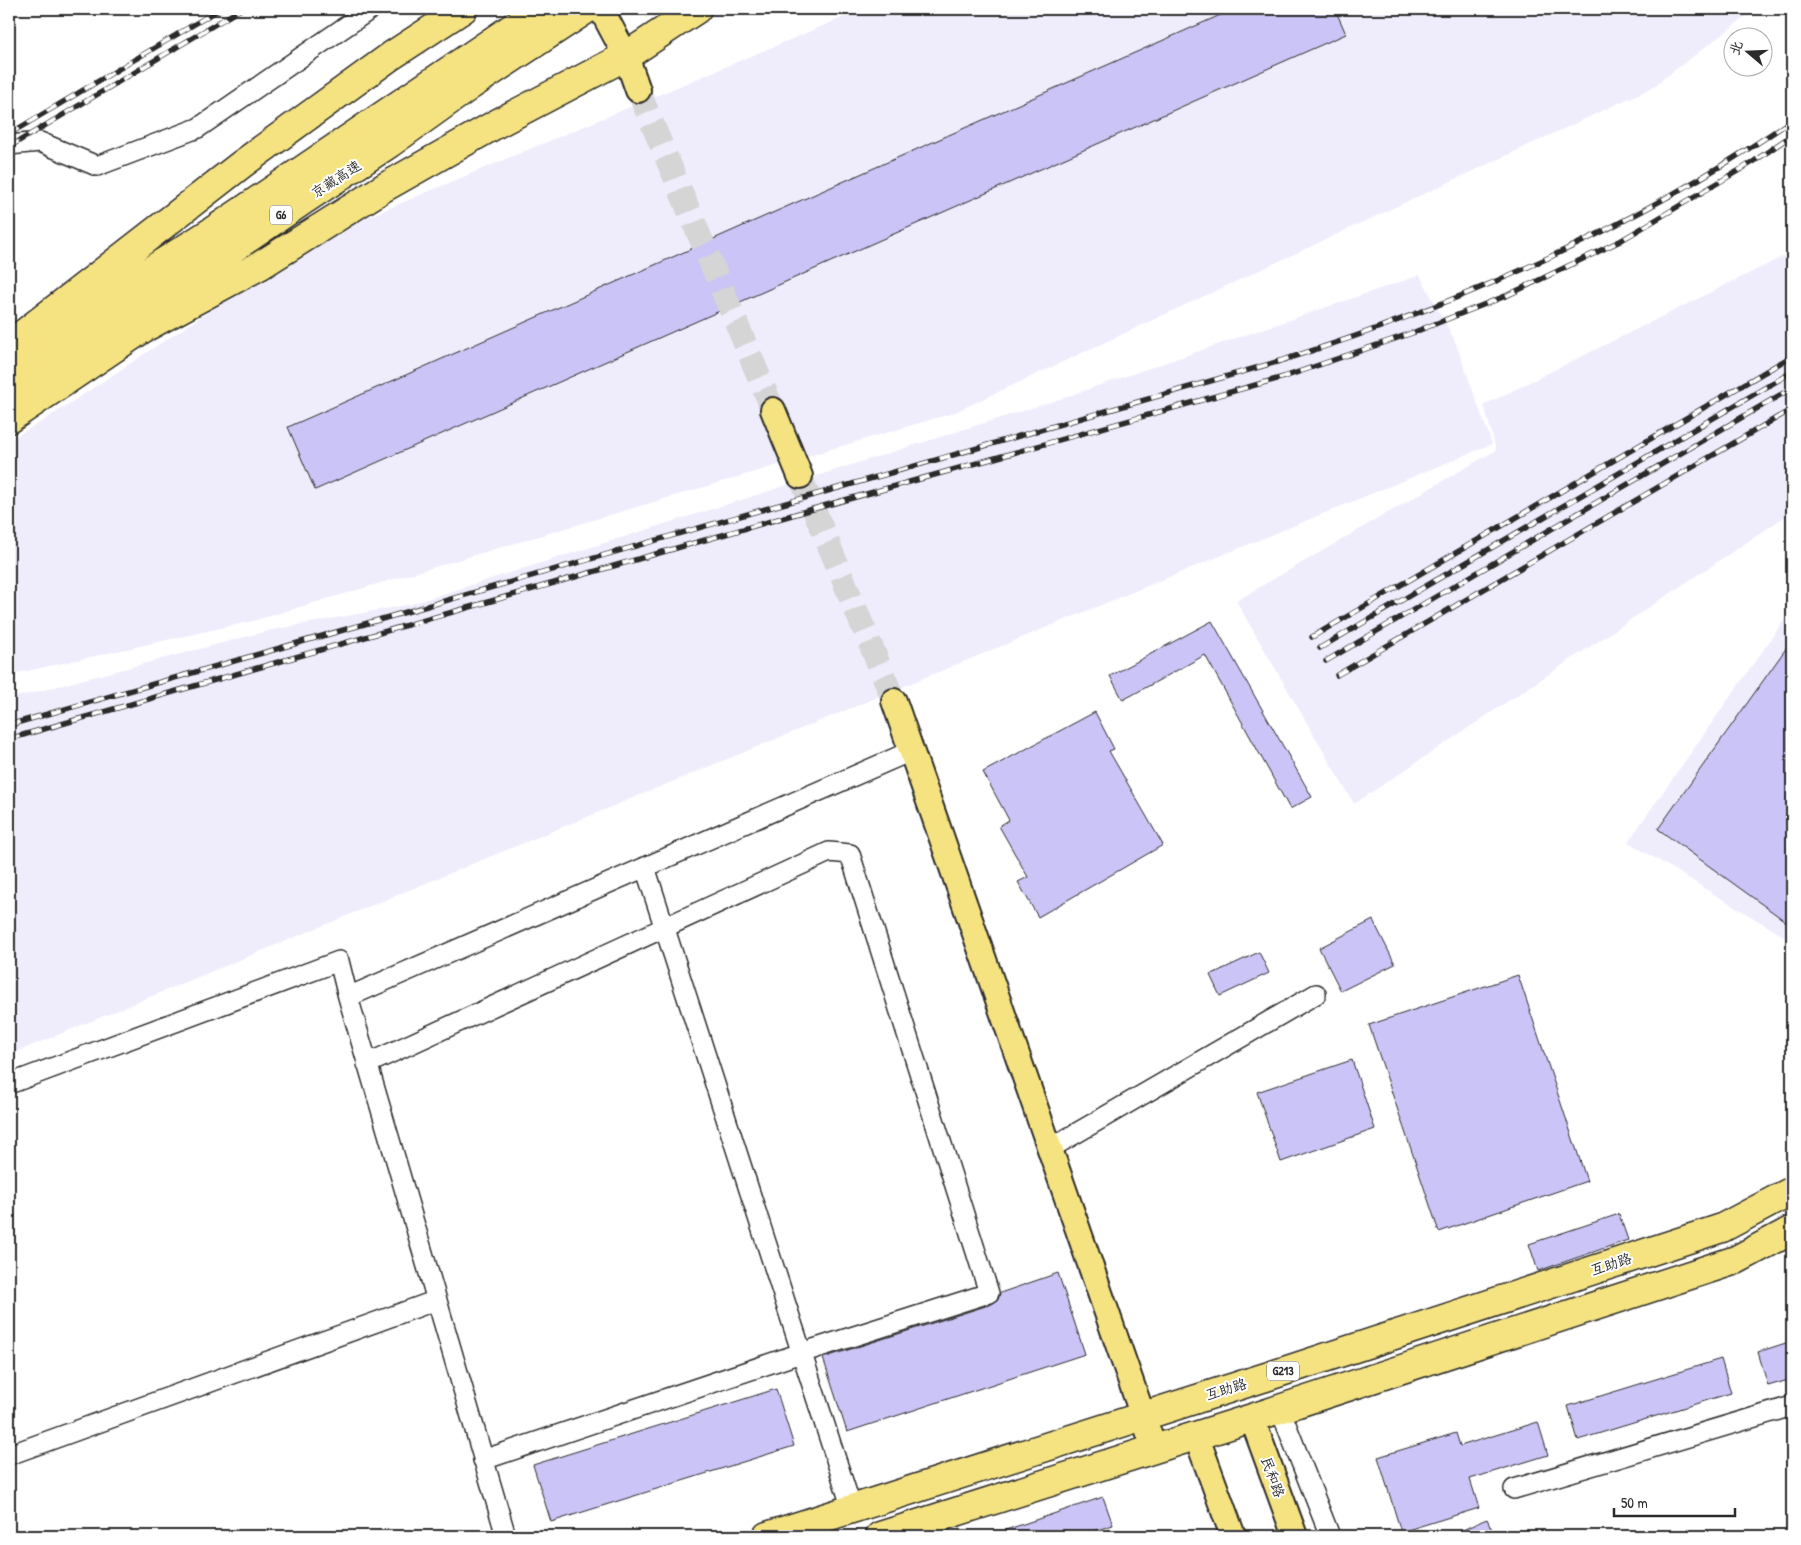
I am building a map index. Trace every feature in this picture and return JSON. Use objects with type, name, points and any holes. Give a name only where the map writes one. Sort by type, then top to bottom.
[{"type":"highway","points":[[9,345],[242,164],[390,56],[463,9]]},
{"type":"highway","name":"京藏高速","points":[[9,367],[102,302],[546,20],[587,9]]},
{"type":"highway","points":[[9,418],[144,328],[261,265],[385,187],[498,123],[626,56],[697,9]]},
{"type":"highway","name":"京藏高速","points":[[9,397],[116,321],[220,258],[390,144],[471,85],[546,20]]},
{"type":"highway","name":"互助路","points":[[768,1536],[1722,1228],[1792,1191]]},
{"type":"highway","points":[[880,1536],[1280,1409],[1736,1260],[1792,1230]]},
{"type":"main road","points":[[601,9],[626,56],[638,90]]},
{"type":"main road","points":[[773,410],[800,476]]},
{"type":"main road","points":[[894,701],[1154,1448]]},
{"type":"main road","name":"民和路","points":[[1252,1418],[1295,1536]]},
{"type":"main road","points":[[1196,1435],[1232,1536]]},
{"type":"street","points":[[9,144],[40,142],[97,166],[198,128],[371,9]]},
{"type":"street","points":[[348,997],[911,751]]},
{"type":"street","points":[[367,1064],[829,852],[850,854],[989,1294],[801,1353],[483,1460]]},
{"type":"street","points":[[645,867],[852,1509]]},
{"type":"street","points":[[9,1084],[339,961],[367,1064],[506,1536]]},
{"type":"street","points":[[1049,1148],[1316,994]]},
{"type":"street","points":[[9,1454],[436,1300]]},
{"type":"street","points":[[1514,1490],[1792,1406]]},
{"type":"street","points":[[1280,1409],[1330,1536]]},
{"type":"shaded area","points":[[863,9],[1756,9],[1731,28],[1724,28],[1724,33],[1651,88],[953,413],[253,621],[9,675],[9,440],[43,421],[325,235]]},
{"type":"shaded area","points":[[1792,252],[1792,512],[1354,804],[1236,601],[1496,450],[1484,405]]},
{"type":"shaded area","points":[[1420,275],[1455,341],[1492,444],[9,1055],[9,699],[272,630],[411,604],[1051,402]]},
{"type":"shaded area","points":[[1792,609],[1792,941],[1628,842]]},
{"type":"building","points":[[1234,9],[1335,9],[1346,34],[315,490],[288,427]]},
{"type":"building","points":[[1212,621],[1312,797],[1290,809],[1205,655],[1123,700],[1110,676]]},
{"type":"building","points":[[1792,640],[1792,926],[1658,829]]},
{"type":"building","points":[[1095,712],[1114,749],[1109,751],[1163,845],[1038,917],[1018,882],[1028,877],[999,826],[1009,820],[983,772]]},
{"type":"building","points":[[1373,920],[1395,964],[1341,991],[1319,948]]},
{"type":"building","points":[[1259,952],[1269,973],[1220,996],[1210,975]]},
{"type":"building","points":[[1518,975],[1587,1181],[1439,1232],[1369,1025]]},
{"type":"building","points":[[1352,1060],[1375,1129],[1281,1162],[1257,1092]]},
{"type":"building","points":[[1619,1214],[1628,1240],[1538,1271],[1529,1244]]},
{"type":"building","points":[[1058,1273],[1085,1354],[847,1432],[823,1358],[992,1304],[998,1300],[1000,1293]]},
{"type":"building","points":[[1792,1341],[1792,1379],[1768,1386],[1758,1352]]},
{"type":"building","points":[[1721,1359],[1731,1393],[1578,1440],[1568,1406]]},
{"type":"building","points":[[776,1389],[794,1446],[551,1522],[533,1465]]},
{"type":"building","points":[[1538,1422],[1548,1455],[1470,1479],[1479,1508],[1401,1532],[1378,1457],[1456,1433],[1460,1446]]},
{"type":"building","points":[[1103,1497],[1113,1525],[1078,1536],[995,1536],[994,1534]]},
{"type":"building","points":[[1487,1519],[1495,1536],[1450,1536],[1482,1521]]},
{"type":"tunnel","points":[[638,90],[773,410]]},
{"type":"tunnel","points":[[800,476],[894,701]]},
{"type":"railway","points":[[9,134],[220,9]]},
{"type":"railway","points":[[9,147],[241,9]]},
{"type":"railway","points":[[9,725],[1280,361],[1348,339],[1494,282],[1597,234],[1697,180],[1792,120]]},
{"type":"railway","points":[[9,739],[820,507],[1284,377],[1412,333],[1508,295],[1620,241],[1753,162],[1792,135]]},
{"type":"railway","points":[[1312,637],[1792,356]]},
{"type":"railway","points":[[1320,648],[1792,372]]},
{"type":"railway","points":[[1326,661],[1792,388]]},
{"type":"railway","points":[[1337,675],[1792,409]]}]
